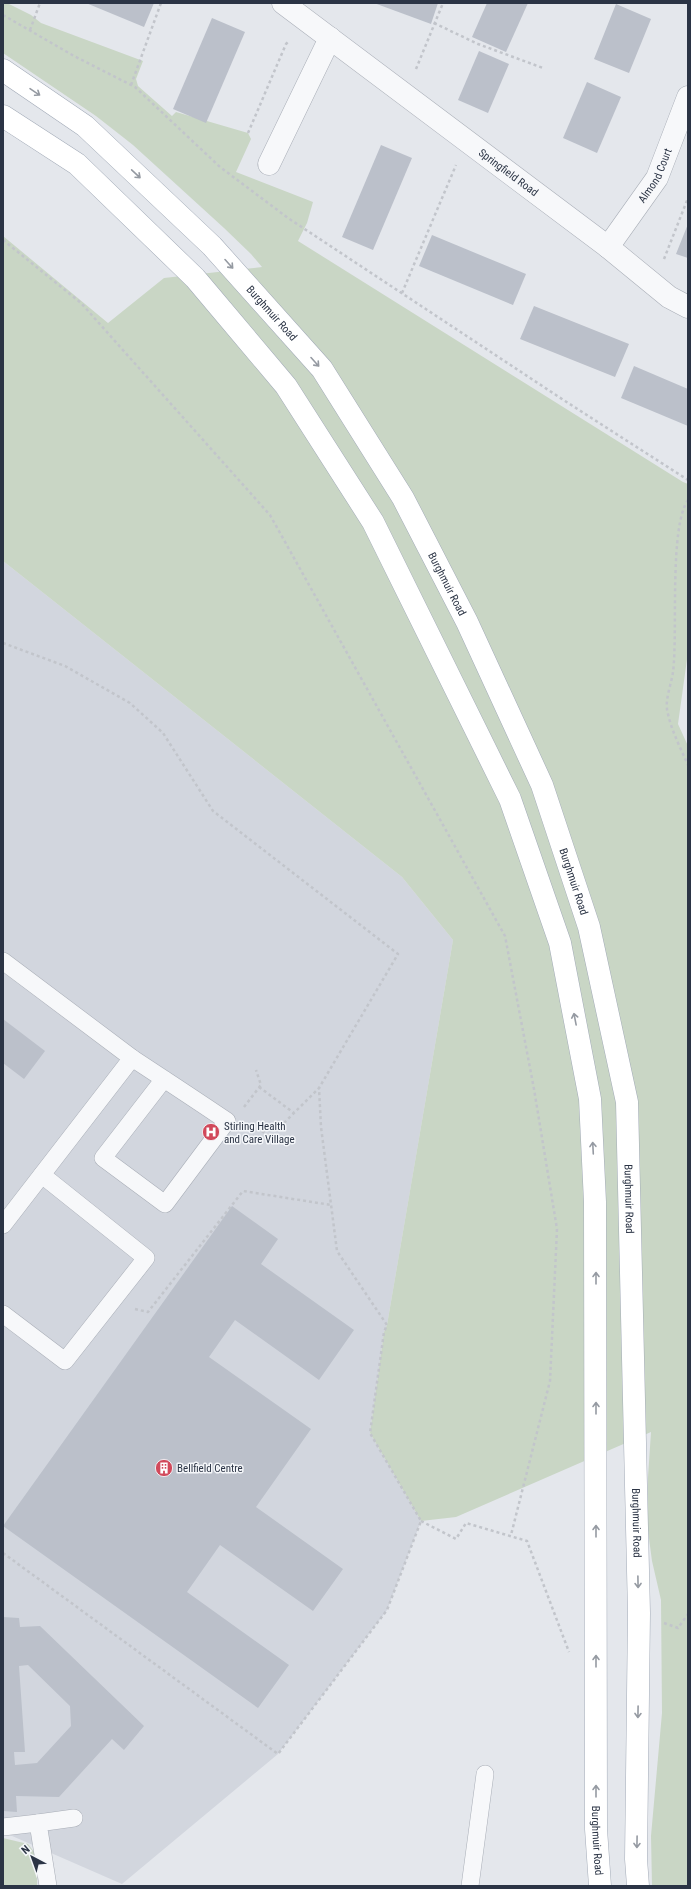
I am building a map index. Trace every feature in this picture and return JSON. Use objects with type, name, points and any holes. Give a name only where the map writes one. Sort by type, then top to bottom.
[{"type":"main road","name":"Burghmuir Road","points":[[3,70],[91,131],[212,246],[322,369],[403,498],[467,622],[542,785],[589,927],[627,1102],[639,1613],[636,1859],[638,1886]]},
{"type":"main road","name":"Burghmuir Road","points":[[3,116],[77,164],[194,278],[286,386],[373,522],[510,799],[560,943],[590,1099],[596,1202],[596,1829],[600,1886]]},
{"type":"street","name":"Springfield Road","points":[[283,3],[608,247],[669,297],[688,307]]},
{"type":"street","points":[[269,164],[330,38]]},
{"type":"street","name":"Almond Court","points":[[608,247],[657,178],[688,97]]},
{"type":"lane","points":[[3,961],[132,1058],[164,1079],[233,1117],[165,1204],[103,1158],[164,1079]]},
{"type":"lane","points":[[3,1225],[132,1058]]},
{"type":"lane","points":[[3,1314],[65,1361],[146,1258],[42,1175]]},
{"type":"lane","points":[[470,1886],[485,1774]]},
{"type":"lane","points":[[3,1827],[74,1818]]},
{"type":"lane","points":[[38,1823],[48,1886]]},
{"type":"path","points":[[30,30],[40,3]]},
{"type":"path","points":[[131,85],[161,3]]},
{"type":"path","points":[[404,94],[443,3]]},
{"type":"path","points":[[3,15],[74,56],[131,85],[226,172],[288,218],[565,401],[688,480]]},
{"type":"path","points":[[248,134],[286,44],[308,22]]},
{"type":"path","points":[[434,23],[478,44],[543,68]]},
{"type":"path","points":[[402,294],[467,142]]},
{"type":"path","points":[[654,284],[688,198]]},
{"type":"path","points":[[3,240],[81,304],[270,515],[505,936],[534,1089],[557,1229],[550,1381],[511,1535]]},
{"type":"path","points":[[688,500],[684,506],[678,542],[673,672],[667,703],[667,714],[688,766]]},
{"type":"path","points":[[3,643],[65,666],[130,703],[163,733],[213,811],[398,954],[319,1088],[270,1137],[233,1117],[261,1085],[256,1070]]},
{"type":"path","points":[[259,1087],[294,1113]]},
{"type":"path","points":[[319,1088],[321,1127],[337,1251],[387,1325],[384,1332],[370,1433],[421,1521],[456,1539],[466,1523],[511,1535],[527,1541],[570,1655],[596,1644]]},
{"type":"path","points":[[110,1304],[148,1312],[243,1191],[331,1205]]},
{"type":"path","points":[[3,1553],[278,1754],[387,1610],[421,1521]]},
{"type":"shaded area","name":"Stirling Health and Care Village","points":[[3,561],[402,877],[453,940],[387,1325],[384,1332],[370,1433],[421,1521],[387,1610],[278,1754],[122,1884],[3,1832]]},
{"type":"green space","points":[[3,3],[7,3],[31,15],[41,23],[143,61],[136,79],[138,86],[172,116],[176,112],[248,133],[251,139],[236,172],[313,202],[307,223],[298,241],[688,484],[688,652],[678,724],[688,746],[688,1886],[652,1886],[651,1836],[662,1713],[661,1600],[652,1561],[647,1523],[651,1432],[456,1517],[421,1521],[370,1433],[384,1332],[387,1325],[453,940],[402,877],[3,561],[3,236],[108,323],[164,278],[262,267],[224,228],[133,145],[96,116],[3,53]]},
{"type":"green space","points":[[3,1838],[28,1844],[38,1857],[37,1886],[3,1886]]},
{"type":"building","points":[[86,3],[154,3],[144,27]]},
{"type":"building","points":[[374,3],[438,3],[431,24]]},
{"type":"building","points":[[487,3],[528,3],[506,52],[472,37]]},
{"type":"building","points":[[616,4],[651,19],[629,73],[594,59]]},
{"type":"building","points":[[212,18],[245,32],[206,123],[173,109]]},
{"type":"building","points":[[479,51],[509,64],[488,113],[458,100]]},
{"type":"building","points":[[587,82],[621,97],[597,153],[563,138]]},
{"type":"building","points":[[381,145],[412,158],[373,250],[342,237]]},
{"type":"building","points":[[688,224],[688,258],[676,254]]},
{"type":"building","points":[[432,235],[526,274],[513,305],[419,266]]},
{"type":"building","points":[[534,306],[629,344],[615,377],[520,339]]},
{"type":"building","points":[[634,366],[688,389],[688,426],[621,398]]},
{"type":"building","points":[[3,1019],[45,1051],[24,1079],[3,1063]]},
{"type":"building","name":"Bellfield Centre","points":[[232,1206],[278,1239],[261,1264],[354,1330],[319,1380],[235,1320],[209,1357],[311,1429],[256,1507],[343,1569],[313,1611],[220,1545],[187,1592],[289,1665],[258,1708],[3,1526]]},
{"type":"building","points":[[3,1617],[19,1618],[20,1627],[40,1626],[144,1726],[124,1750],[112,1739],[59,1797],[16,1796],[17,1812],[3,1811]],"holes":[[[28,1665],[70,1706],[71,1726],[37,1763],[15,1765],[14,1752],[25,1752],[19,1666]]]},
{"type":"place","name":"Stirling Health and Care Village","points":[[211,1132]]},
{"type":"place","name":"Bellfield Centre","points":[[164,1468]]}]
